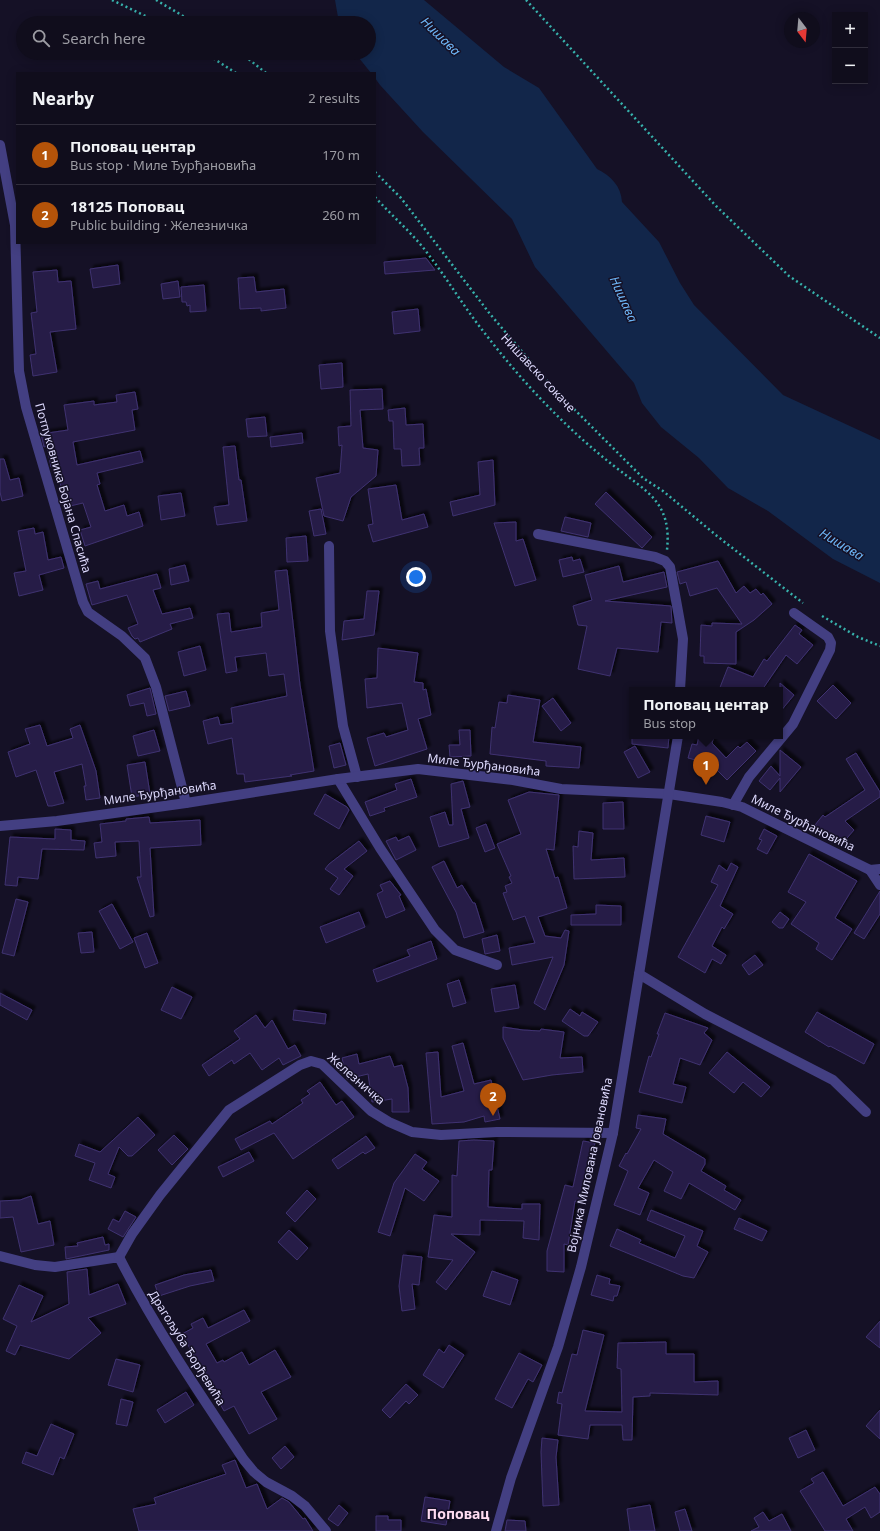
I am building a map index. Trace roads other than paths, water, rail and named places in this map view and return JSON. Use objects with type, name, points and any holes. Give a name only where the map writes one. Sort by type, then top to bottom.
[{"type":"street","name":"Потпуковника Бојана Спасића","points":[[0,145],[15,225],[16,241]]},
{"type":"street","name":"Потпуковника Бојана Спасића","points":[[16,244],[19,371],[26,407],[83,602],[88,612],[122,636],[145,658],[152,672],[186,803]]},
{"type":"street","points":[[538,534],[655,557],[667,563],[670,567],[683,638],[680,687]]},
{"type":"street","points":[[329,546],[330,631],[343,726],[357,777]]},
{"type":"street","points":[[783,736],[793,724],[830,650],[831,643],[828,637],[794,614]]},
{"type":"street","points":[[669,794],[678,739]]},
{"type":"street","points":[[733,805],[750,777],[781,739]]},
{"type":"street","name":"Миле Ђурђановића","points":[[0,826],[57,821],[418,769],[513,780],[561,789],[669,794],[733,805],[742,807],[875,870]]},
{"type":"street","points":[[338,780],[380,848],[436,930],[455,950],[497,965]]},
{"type":"street","name":"Војника Милована Јовановића","points":[[496,1531],[511,1478],[558,1347],[581,1267],[613,1133],[669,794]]},
{"type":"street","points":[[875,870],[880,885]]},
{"type":"street","points":[[639,974],[705,1014],[833,1080],[866,1112]]},
{"type":"street","name":"Железничка","points":[[119,1257],[132,1234],[160,1195],[229,1110],[294,1069],[311,1061],[322,1064],[371,1111],[412,1132],[441,1135],[497,1132],[613,1133]]},
{"type":"street","points":[[0,1256],[35,1266],[55,1267],[119,1257]]},
{"type":"street","name":"Драгољуба Ђорђевића","points":[[119,1257],[144,1304],[182,1366],[244,1460],[254,1472],[266,1482],[292,1496],[305,1506],[326,1531]]},
{"type":"water","name":"Нишава","points":[[335,0],[424,0],[504,67],[539,88],[597,169],[611,178],[617,186],[620,191],[622,202],[659,242],[680,283],[694,305],[783,395],[880,440],[880,583],[833,559],[768,511],[728,488],[699,458],[661,427],[642,403],[634,383],[535,267],[512,219],[423,132],[380,85],[376,79],[376,72],[370,72],[361,60],[376,60],[376,16],[338,16]]},
{"type":"place","name":"Поповац центар","points":[[706,785]]},
{"type":"place","name":"18125 Поповац","points":[[493,1116]]},
{"type":"district","name":"Поповац","points":[[458,1514]]}]
